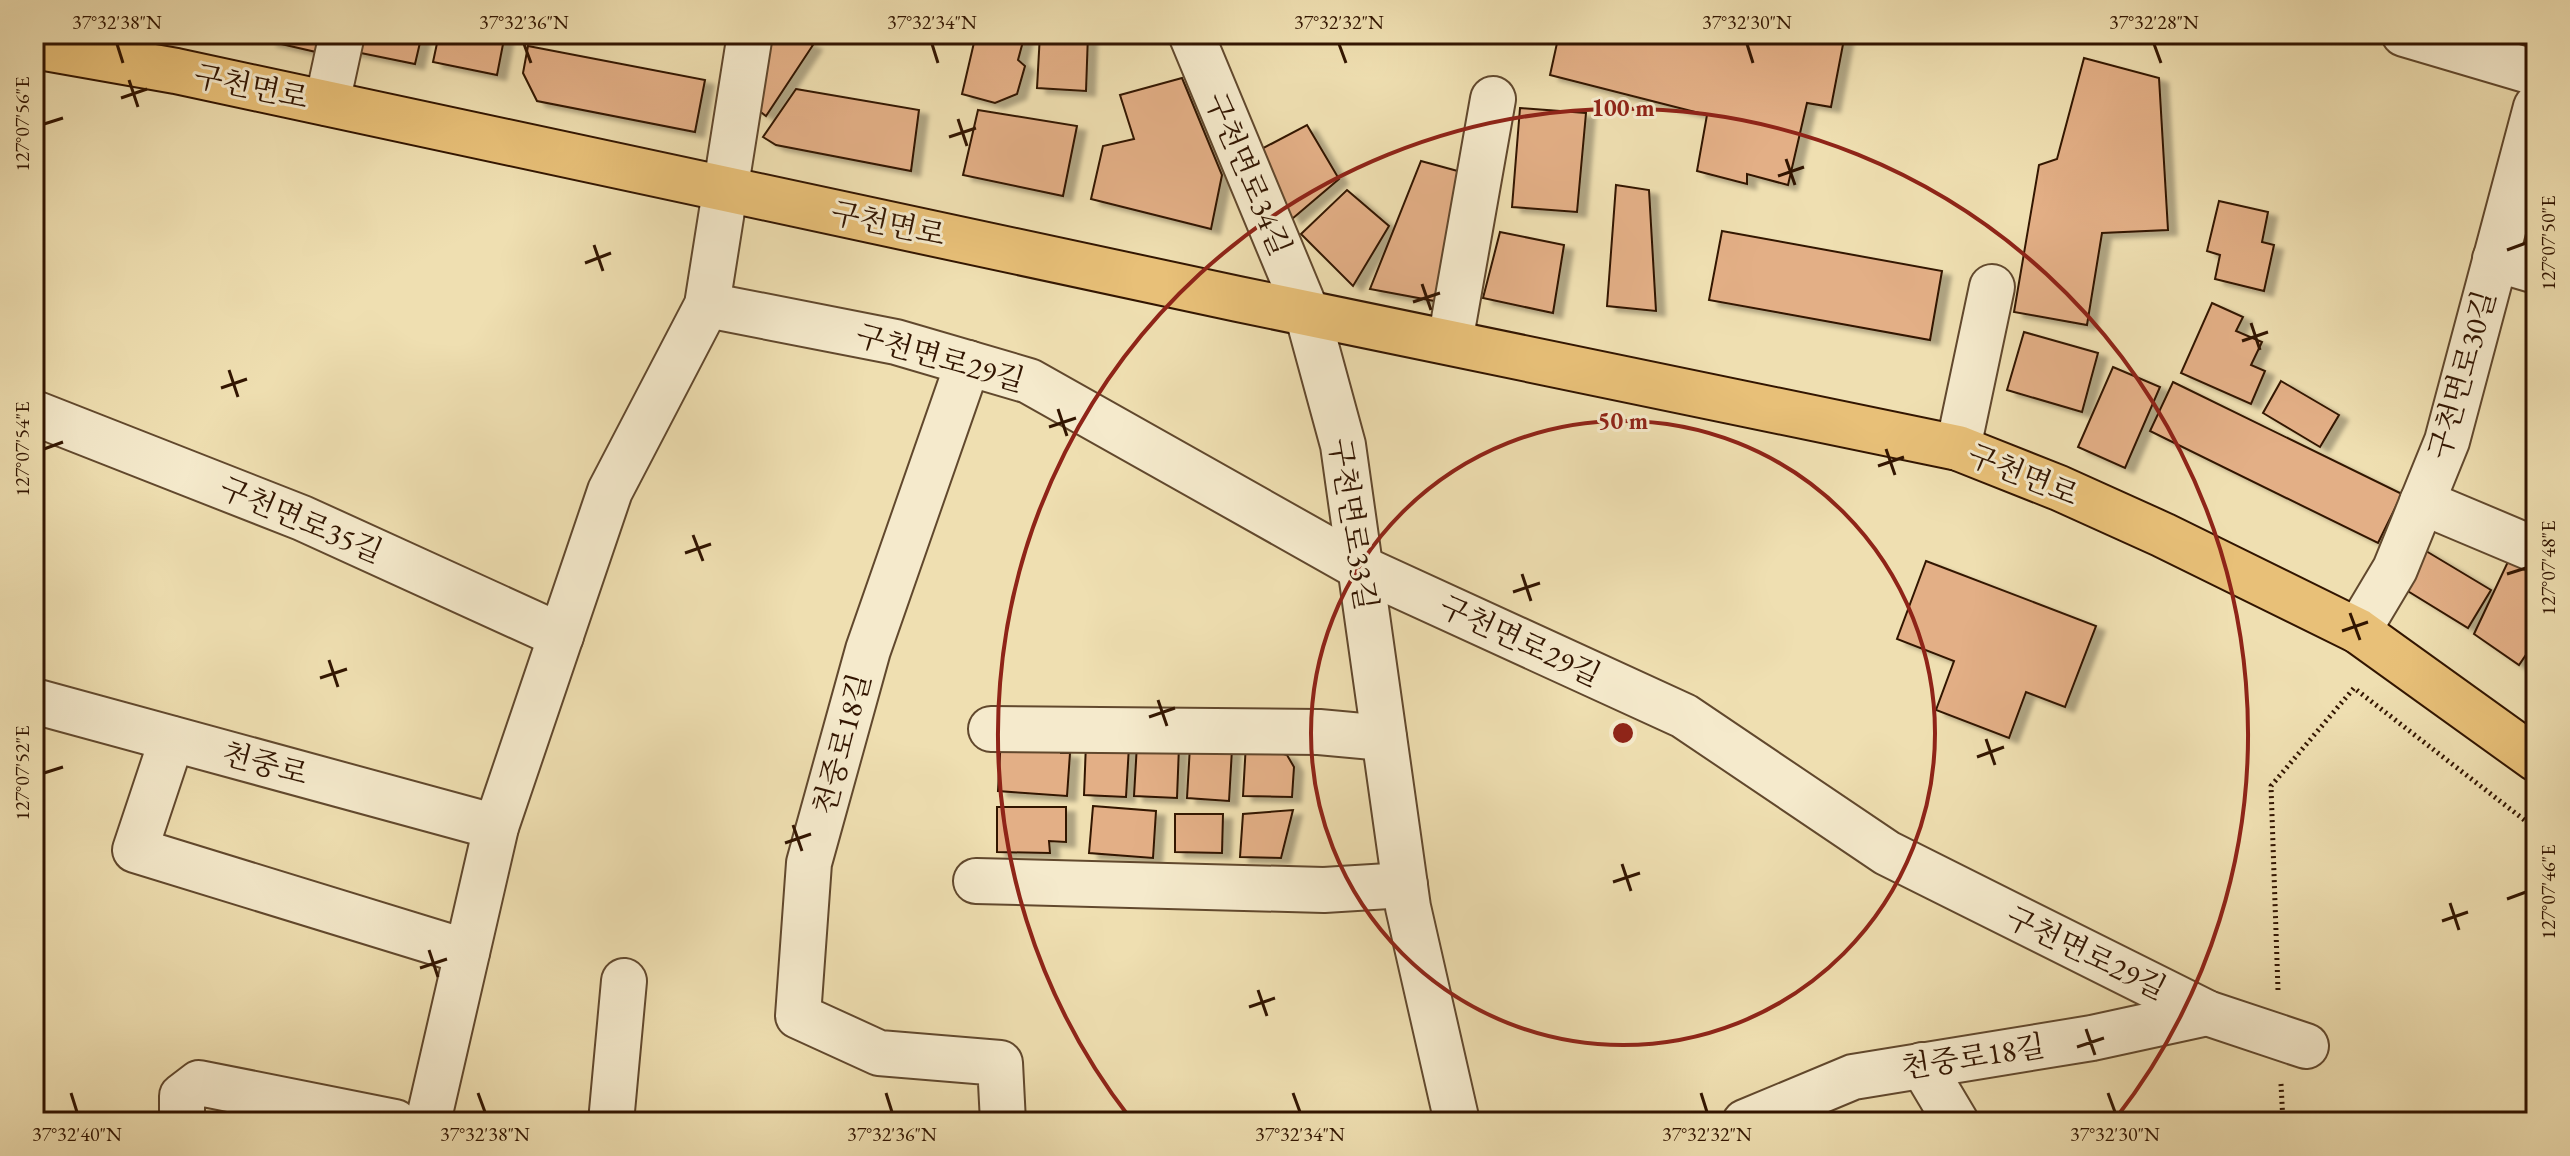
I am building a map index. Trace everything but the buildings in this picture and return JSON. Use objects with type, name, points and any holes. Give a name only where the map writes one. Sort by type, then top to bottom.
[{"type":"main road","name":"구천면로","points":[[34,46],[176,71],[1307,313],[1958,448],[2059,488],[2163,535],[2358,631],[2536,759]]},
{"type":"street","name":"구천면로","points":[[327,103],[342,34]]},
{"type":"street","points":[[428,1122],[496,827],[610,491],[707,305],[750,34]]},
{"type":"street","name":"구천면로34길","points":[[1191,34],[1307,313]]},
{"type":"street","points":[[2404,34],[2536,73]]},
{"type":"street","points":[[1450,342],[1493,99]]},
{"type":"street","name":"구천면로30길","points":[[2358,631],[2395,569],[2447,441],[2536,107]]},
{"type":"street","points":[[2495,259],[2536,271]]},
{"type":"street","points":[[1958,448],[1992,287]]},
{"type":"street","name":"구천면로29길","points":[[707,305],[896,342],[1029,381],[1361,568],[1684,716],[1887,853],[2207,1013],[2293,1042]]},
{"type":"street","name":"구천면로33길","points":[[1307,313],[1343,445],[1405,885],[1457,1122]]},
{"type":"street","name":"천중로18길","points":[[968,363],[868,650],[809,863],[798,1016],[879,1053],[1000,1063],[1003,1122]]},
{"type":"street","name":"구천면로35길","points":[[37,414],[302,518],[561,636]]},
{"type":"street","points":[[2422,502],[2536,550]]},
{"type":"street","name":"천중로","points":[[34,701],[496,827]]},
{"type":"street","points":[[991,729],[1319,732],[1384,738]]},
{"type":"street","points":[[172,739],[135,850],[467,952]]},
{"type":"street","points":[[976,881],[1324,890],[1405,885]]},
{"type":"street","points":[[611,1122],[624,981]]},
{"type":"street","name":"천중로18길","points":[[1745,1122],[1853,1077],[2092,1038],[2207,1013]]},
{"type":"street","points":[[1922,1065],[1956,1122]]},
{"type":"street","points":[[182,1122],[182,1096],[199,1083],[395,1122]]},
{"type":"path","points":[[2283,1122],[2293,1042],[2271,786],[2354,688],[2536,829]]}]
